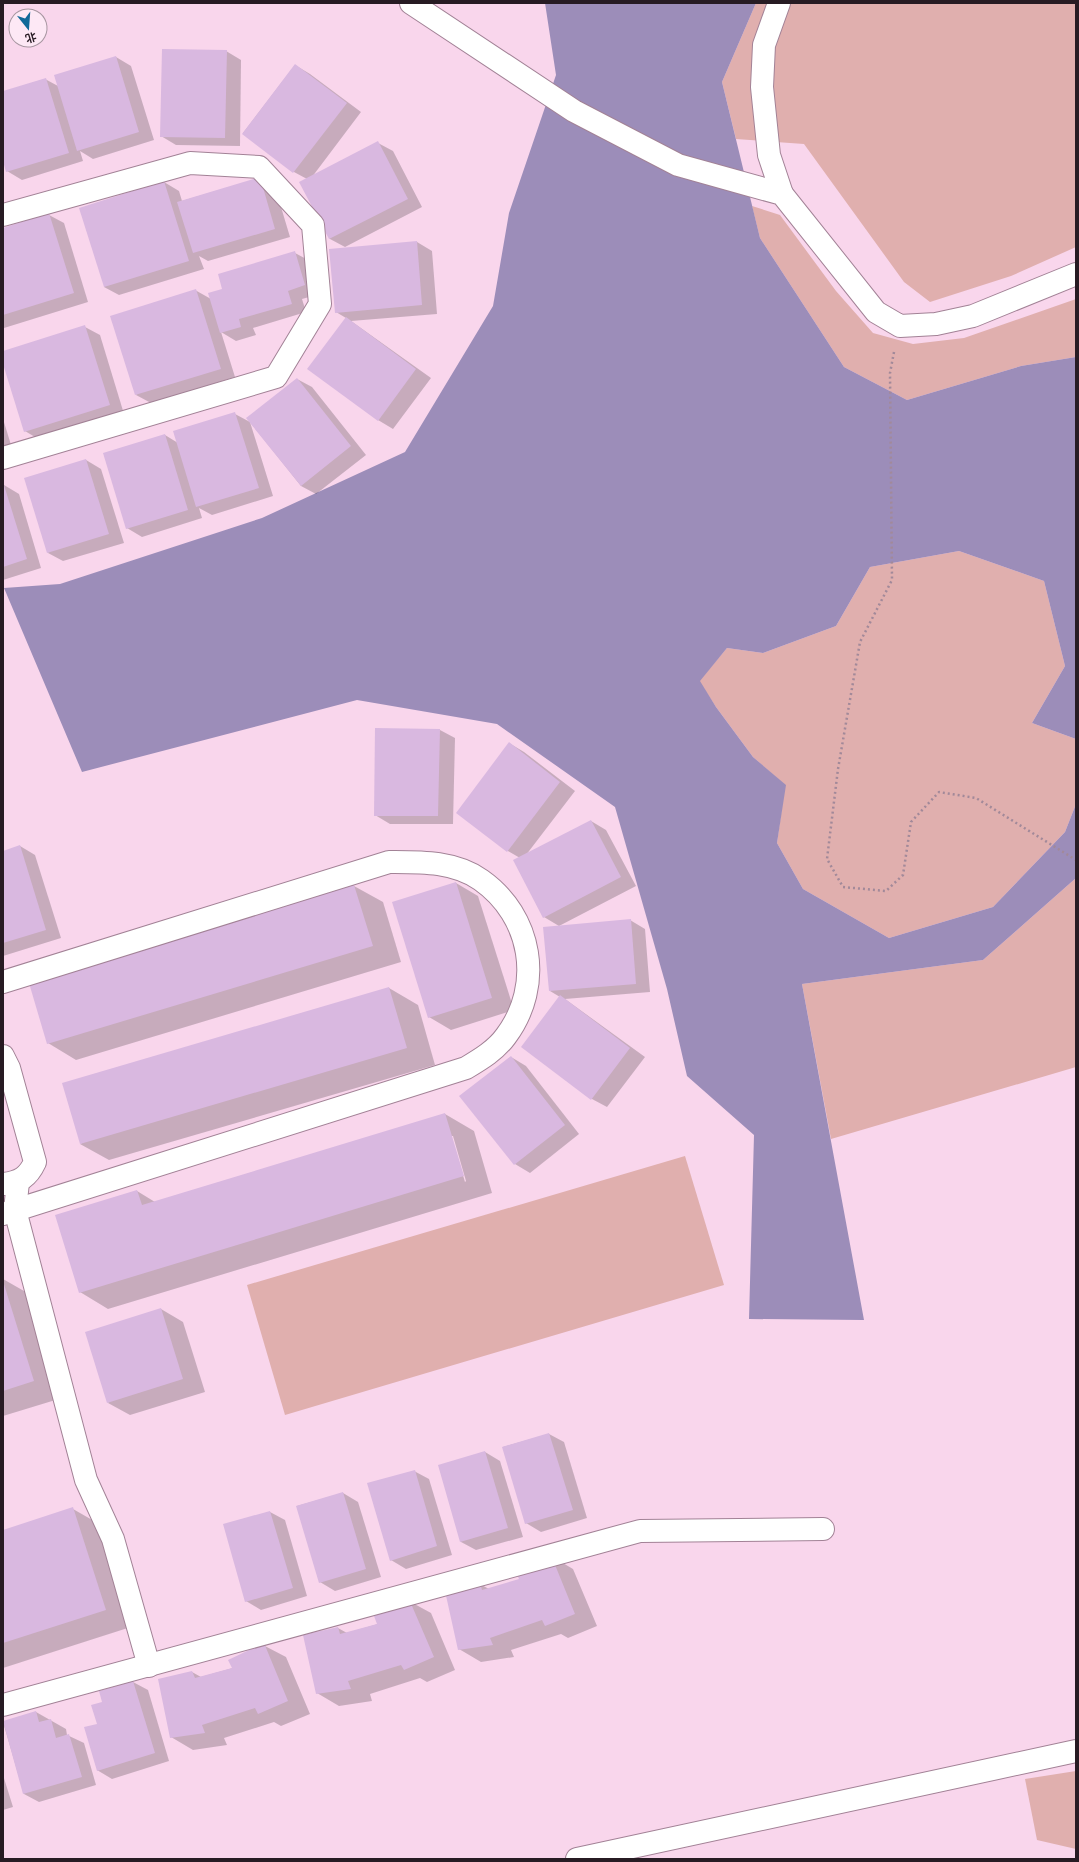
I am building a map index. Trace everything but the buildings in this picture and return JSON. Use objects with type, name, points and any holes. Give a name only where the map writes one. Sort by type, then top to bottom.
[{"type":"street","points":[[411,3],[574,111],[678,165],[782,194]]},
{"type":"street","points":[[779,3],[764,45],[762,87],[769,155],[782,194],[876,312],[900,326],[936,324],[973,316],[1076,274]]},
{"type":"street","points":[[3,215],[190,163],[259,167],[313,225],[320,304],[276,377],[3,458]]},
{"type":"street","points":[[3,982],[389,862],[431,862],[456,868],[480,879],[502,898],[518,922],[527,949],[528,982],[519,1015],[506,1036],[488,1054],[466,1068],[9,1212]]},
{"type":"street","points":[[3,1056],[9,1068],[36,1162],[30,1173],[10,1183],[9,1212],[86,1480],[113,1539],[149,1666]]},
{"type":"street","points":[[3,1705],[640,1531],[823,1529]]},
{"type":"street","points":[[577,1859],[1076,1751]]},
{"type":"path","points":[[890,373],[892,580],[860,642],[838,769],[827,859],[843,887],[886,891],[902,875],[911,822],[939,792],[976,798],[1076,860]]},
{"type":"shaded area","points":[[545,3],[756,3],[722,82],[760,238],[844,367],[907,400],[1021,366],[1076,357],[1076,739],[1032,723],[1065,666],[1044,581],[959,551],[870,567],[836,626],[763,653],[727,648],[700,681],[716,707],[753,757],[786,785],[777,843],[803,889],[889,938],[993,907],[1065,832],[1076,804],[1076,878],[983,960],[802,984],[864,1320],[749,1319],[754,1135],[687,1076],[667,989],[615,807],[497,724],[357,700],[82,772],[4,588],[60,584],[262,518],[405,452],[493,306],[509,213],[556,75]]},
{"type":"shaded area","points":[[756,3],[1076,3],[1076,247],[1011,276],[930,302],[904,282],[804,144],[736,139],[722,82]]},
{"type":"shaded area","points":[[752,206],[780,215],[836,291],[873,333],[913,344],[964,338],[1076,299],[1076,357],[1021,366],[907,400],[844,367],[760,238]]},
{"type":"shaded area","points":[[959,551],[1044,581],[1065,666],[1032,723],[1076,739],[1076,804],[1065,832],[993,907],[889,938],[803,889],[777,843],[785,785],[753,757],[716,707],[699,681],[727,648],[763,653],[836,626],[870,567]]},
{"type":"shaded area","points":[[1076,878],[1076,1067],[831,1139],[802,984],[983,960]]},
{"type":"shaded area","points":[[685,1156],[724,1285],[285,1415],[247,1285]]},
{"type":"shaded area","points":[[1076,1771],[1076,1849],[1037,1840],[1025,1779]]}]
